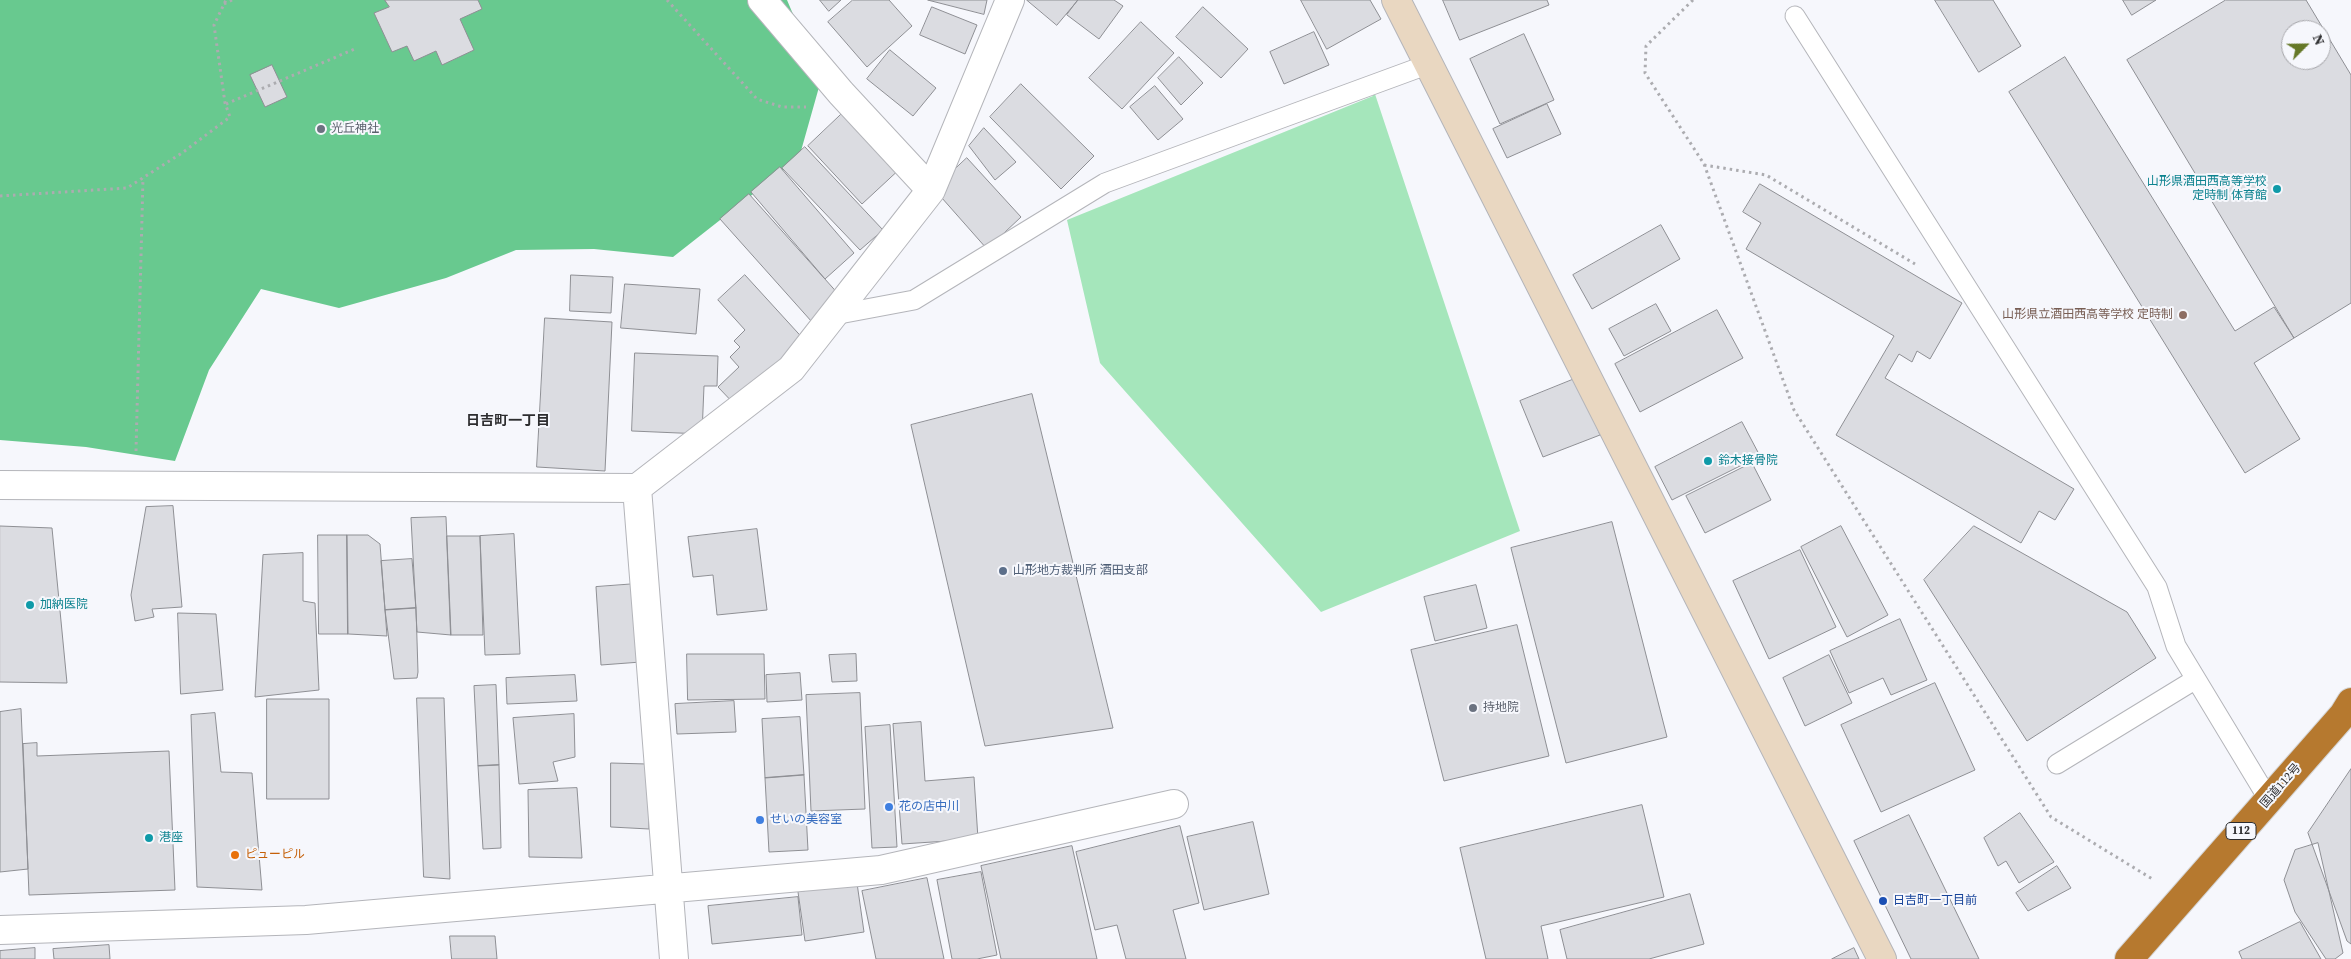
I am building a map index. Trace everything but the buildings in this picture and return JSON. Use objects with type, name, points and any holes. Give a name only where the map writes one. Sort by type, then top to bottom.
[{"type":"highway","name":"国道112号","points":[[2129,959],[2269,800],[2351,702]]},
{"type":"street","points":[[762,0],[841,93],[931,190]]},
{"type":"street","points":[[0,485],[637,488],[791,369],[931,190],[1010,0]]},
{"type":"street","points":[[1404,2],[1429,64],[1882,959]]},
{"type":"street","points":[[637,488],[674,959]]},
{"type":"street","points":[[0,930],[306,920],[881,870],[1174,804]]},
{"type":"lane","points":[[1795,16],[2157,587],[2176,646],[2269,800]]},
{"type":"lane","points":[[834,315],[914,300],[1105,183],[1429,64]]},
{"type":"lane","points":[[2057,764],[2196,679]]},
{"type":"path","points":[[0,196],[127,188],[182,153],[230,118],[226,104],[214,25],[225,2],[232,0]]},
{"type":"path","points":[[667,0],[757,99],[782,107]]},
{"type":"path","points":[[1694,0],[1646,46],[1645,73],[1704,164],[1794,410],[2051,817],[2182,897]]},
{"type":"path","points":[[226,104],[357,48]]},
{"type":"path","points":[[1704,164],[1766,174],[1916,265]]},
{"type":"path","points":[[136,485],[143,178]]},
{"type":"green space","points":[[0,0],[787,0],[821,80],[799,158],[673,257],[594,249],[516,250],[446,278],[339,308],[261,289],[209,370],[175,461],[86,447],[0,440]]},
{"type":"green space","points":[[1372,85],[1520,531],[1321,612],[1100,363],[1067,220],[1373,96]]},
{"type":"place","name":"光丘神社","points":[[321,129]]},
{"type":"place","name":"山形県酒田西高等学校 定時制 体育館","points":[[2277,189]]},
{"type":"place","name":"山形県立酒田西高等学校 定時制","points":[[2183,315]]},
{"type":"place","name":"鈴木接骨院","points":[[1708,461]]},
{"type":"place","name":"山形地方裁判所 酒田支部","points":[[1003,571]]},
{"type":"place","name":"加納医院","points":[[30,605]]},
{"type":"place","name":"持地院","points":[[1473,708]]},
{"type":"place","name":"花の店中川","points":[[889,807]]},
{"type":"place","name":"せいの美容室","points":[[760,820]]},
{"type":"place","name":"港座","points":[[149,838]]},
{"type":"place","name":"ピューピル","points":[[235,855]]},
{"type":"place","name":"日吉町一丁目前","points":[[1883,901]]},
{"type":"district","name":"日吉町一丁目","points":[[508,421]]}]
